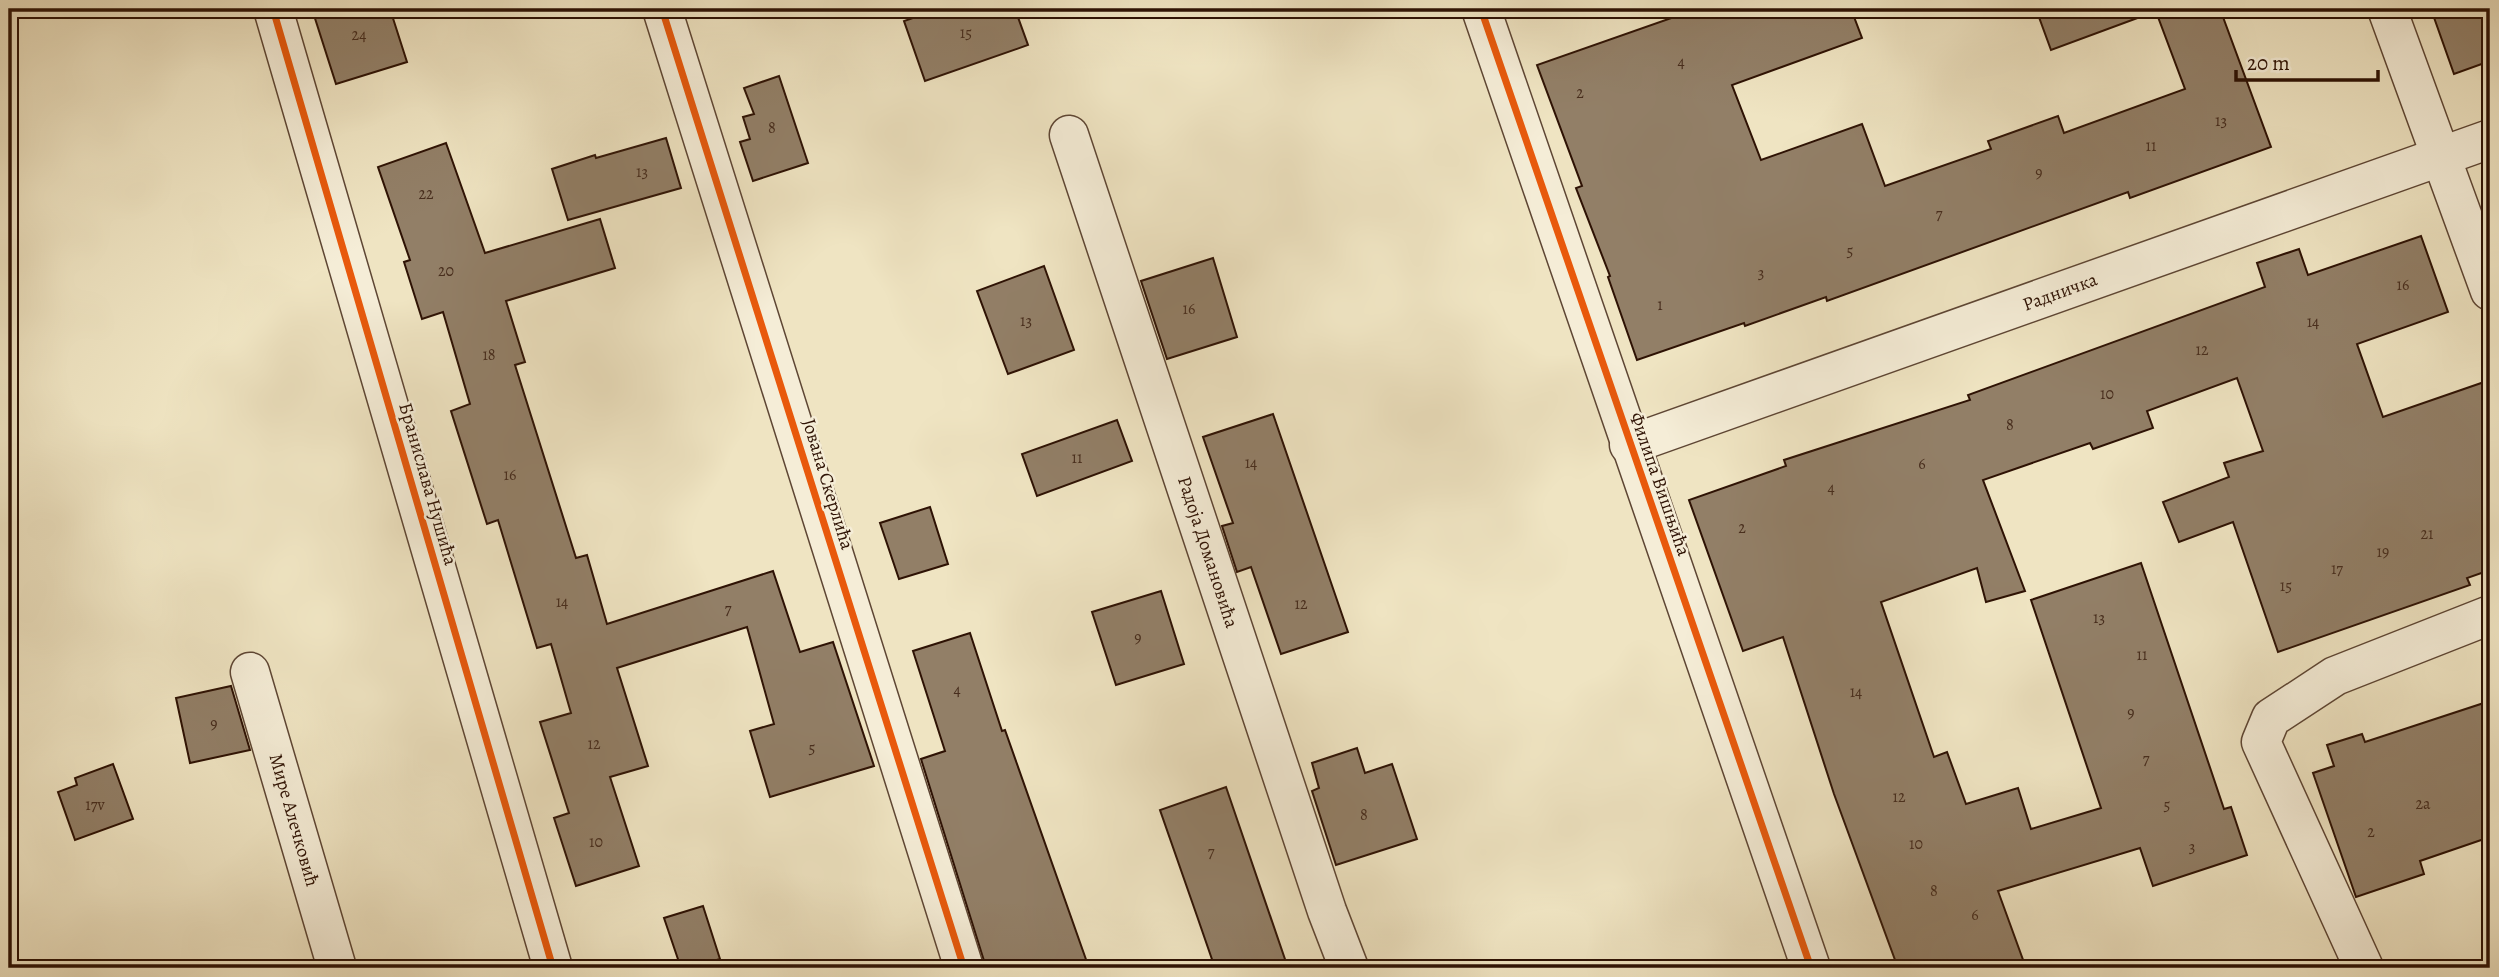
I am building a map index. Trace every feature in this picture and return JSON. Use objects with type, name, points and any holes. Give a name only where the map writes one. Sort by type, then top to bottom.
[{"type":"street","name":"Бранислава Нушића","points":[[273,9],[553,968]]},
{"type":"street","name":"Јована Скерлића","points":[[662,9],[964,968]]},
{"type":"street","points":[[2386,9],[2490,291]]},
{"type":"street","name":"Филипа Вишњића","points":[[1487,11],[1629,445],[1811,968]]},
{"type":"street","name":"Радоја Домановића","points":[[1069,135],[1327,911],[1349,968]]},
{"type":"street","name":"Радничка","points":[[1629,445],[2490,139]]},
{"type":"street","points":[[2364,968],[2261,742],[2271,718],[2335,676],[2490,615]]},
{"type":"street","name":"Мире Алечковић","points":[[250,671],[338,968]]},
{"type":"building","points":[[312,9],[390,9],[407,62],[336,84]]},
{"type":"building","points":[[939,9],[1015,9],[1028,45],[925,81],[904,21]]},
{"type":"building","points":[[1697,9],[1851,9],[1862,38],[1732,85],[1761,160],[1862,124],[1885,186],[1991,149],[1988,141],[2058,116],[2064,133],[2185,89],[2155,9],[2220,9],[2271,147],[2130,198],[2128,192],[1827,301],[1826,297],[1637,360],[1608,277],[1610,276],[1576,188],[1582,186],[1537,65]]},
{"type":"building","points":[[2036,9],[2151,9],[2151,13],[2051,50]]},
{"type":"building","points":[[2431,9],[2490,9],[2490,61],[2454,74]]},
{"type":"building","points":[[779,76],[808,163],[753,181],[740,142],[750,139],[743,117],[754,114],[744,88]]},
{"type":"building","points":[[666,138],[681,188],[568,220],[552,169],[595,155],[596,158]]},
{"type":"building","points":[[446,143],[485,253],[600,219],[615,268],[506,301],[525,362],[515,365],[576,558],[587,555],[607,624],[773,571],[800,652],[833,642],[874,766],[770,797],[750,731],[774,724],[747,627],[617,668],[648,766],[610,777],[639,866],[576,886],[554,818],[569,813],[540,722],[571,713],[551,644],[537,648],[498,520],[487,524],[451,411],[470,404],[443,312],[422,319],[404,262],[410,260],[378,167]]},
{"type":"building","points":[[2421,236],[2448,312],[2357,344],[2383,417],[2490,380],[2490,570],[2467,578],[2470,585],[2278,652],[2233,522],[2179,542],[2163,502],[2229,477],[2224,463],[2263,451],[2237,378],[2147,411],[2153,428],[2093,449],[2090,443],[1983,480],[2025,591],[1986,602],[1977,568],[1881,602],[1934,757],[1947,752],[1966,804],[2018,788],[2031,829],[2101,808],[2031,600],[2141,563],[2224,809],[2231,807],[2247,855],[2153,886],[2140,848],[1998,891],[2026,968],[1898,968],[1834,794],[1783,637],[1743,651],[1689,500],[1786,466],[1784,460],[1970,400],[1968,395],[2265,287],[2257,263],[2299,249],[2308,275]]},
{"type":"building","points":[[1213,258],[1237,337],[1167,359],[1141,281]]},
{"type":"building","points":[[1044,266],[1074,350],[1008,374],[977,291]]},
{"type":"building","points":[[1273,414],[1348,632],[1281,654],[1251,567],[1237,572],[1222,526],[1233,523],[1203,437]]},
{"type":"building","points":[[1117,420],[1132,461],[1037,496],[1022,454]]},
{"type":"building","points":[[930,507],[948,564],[899,579],[880,523]]},
{"type":"building","points":[[1161,591],[1184,664],[1116,685],[1092,612]]},
{"type":"building","points":[[970,633],[1002,731],[1005,730],[1089,968],[987,968],[985,964],[921,759],[945,751],[913,651]]},
{"type":"building","points":[[231,686],[250,750],[190,763],[176,698]]},
{"type":"building","points":[[2490,701],[2490,837],[2420,861],[2424,874],[2356,897],[2313,773],[2334,766],[2327,745],[2362,734],[2365,742]]},
{"type":"building","points":[[1357,748],[1365,773],[1392,764],[1417,839],[1336,865],[1312,791],[1319,788],[1312,763]]},
{"type":"building","points":[[113,764],[133,819],[75,840],[58,792],[77,785],[75,778]]},
{"type":"building","points":[[1226,787],[1288,968],[1215,968],[1160,810]]},
{"type":"building","points":[[703,906],[720,959],[681,968],[664,918]]},
{"type":"cycle path","points":[[273,9],[553,968]]},
{"type":"cycle path","points":[[662,9],[964,968]]},
{"type":"cycle path","points":[[1481,9],[1811,968]]}]
